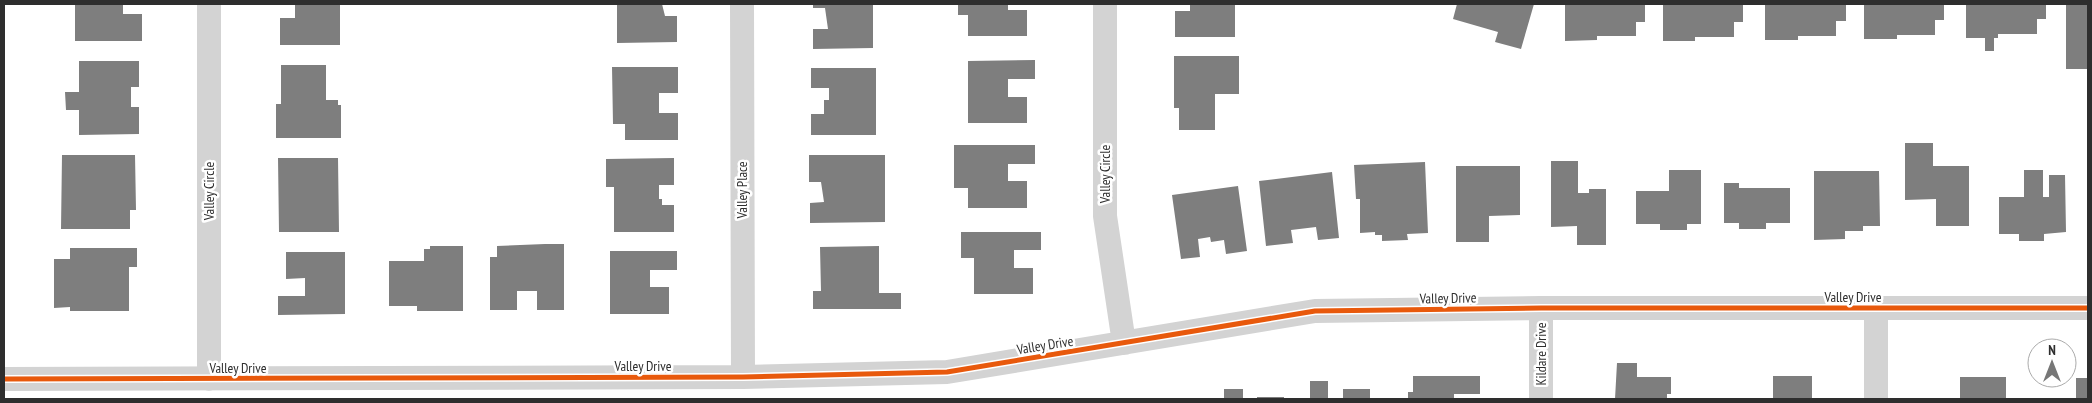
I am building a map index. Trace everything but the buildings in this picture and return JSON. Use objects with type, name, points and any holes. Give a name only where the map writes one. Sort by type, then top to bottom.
[{"type":"street","name":"Valley Circle","points":[[209,379],[210,4]]},
{"type":"street","name":"Valley Place","points":[[742,4],[743,377]]},
{"type":"street","name":"Valley Circle","points":[[1105,4],[1105,216],[1124,343]]},
{"type":"street","name":"Valley Drive","points":[[4,378],[743,377],[947,372],[1315,311],[1541,308],[2088,308]]},
{"type":"street","name":"Kildare Drive","points":[[1541,308],[1542,399]]},
{"type":"street","points":[[1876,308],[1876,399]]},
{"type":"cycle path","points":[[4,379],[743,377],[947,372],[1315,311],[1541,308],[2088,308]]}]
